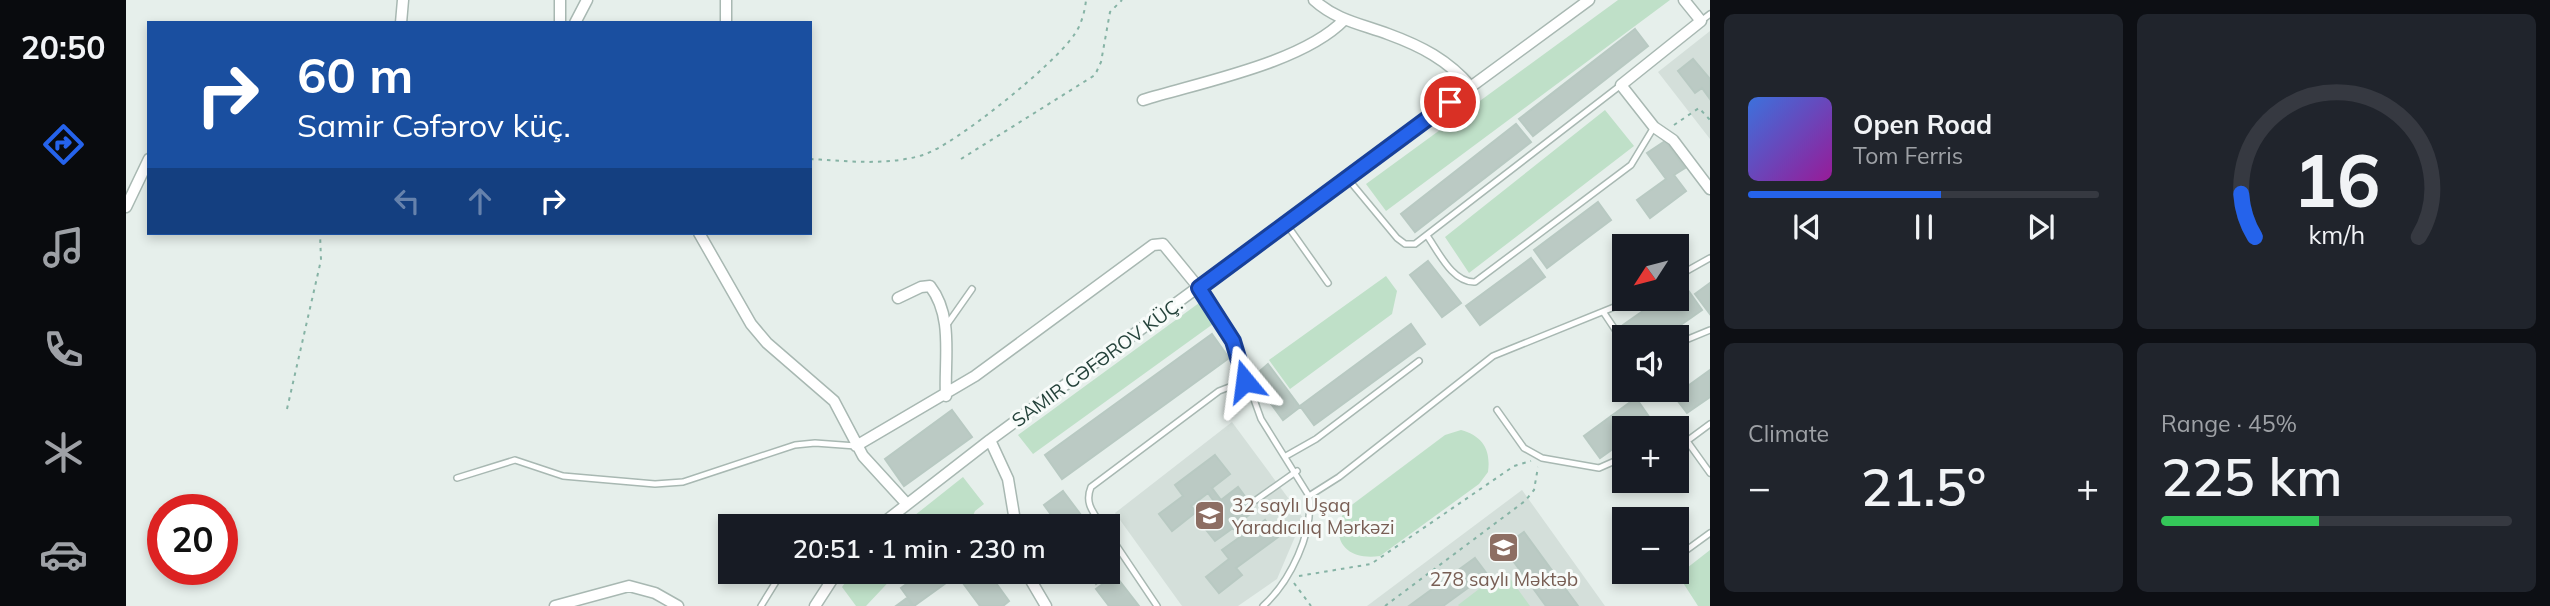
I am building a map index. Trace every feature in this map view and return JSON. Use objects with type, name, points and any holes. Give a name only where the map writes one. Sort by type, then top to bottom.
[{"type":"street","points":[[401,21],[403,0]]},
{"type":"street","points":[[560,0],[560,21]]},
{"type":"street","points":[[576,21],[587,0]]},
{"type":"street","points":[[726,0],[726,21]]},
{"type":"street","points":[[1314,0],[1344,20],[1389,35],[1443,58],[1471,87]]},
{"type":"street","name":"SAMIR CƏFƏROV KÜÇ.","points":[[893,514],[989,440],[1287,225],[1589,0]]},
{"type":"street","points":[[1684,0],[1705,18],[1620,85],[1654,127],[1665,132],[1710,189]]},
{"type":"street","points":[[1143,100],[1267,63],[1318,40],[1344,20]]},
{"type":"street","points":[[126,207],[147,163]]},
{"type":"street","points":[[700,235],[751,324],[767,343],[834,401],[856,446],[906,503]]},
{"type":"street","points":[[856,446],[946,396],[1153,245],[1163,244],[1169,249],[1199,288]]},
{"type":"street","points":[[898,298],[921,287],[930,286],[943,310],[946,326],[946,396]]},
{"type":"street","points":[[989,440],[1008,479],[1014,514]]},
{"type":"street","points":[[815,606],[829,584]]},
{"type":"street","points":[[1033,584],[1046,606]]},
{"type":"street","points":[[555,606],[628,586],[655,593],[678,606]]},
{"type":"lane","points":[[1348,178],[1397,238],[1405,244],[1415,244],[1428,237],[1620,85]]},
{"type":"lane","points":[[1428,237],[1457,276],[1466,282],[1475,282],[1631,165],[1654,127]]},
{"type":"lane","points":[[1287,225],[1328,283]]},
{"type":"lane","points":[[1689,270],[1710,258]]},
{"type":"lane","points":[[1199,288],[1233,341],[1245,381],[1261,419],[1297,471],[1309,496],[1309,517],[1290,577],[1263,606]]},
{"type":"lane","points":[[946,326],[972,289]]},
{"type":"lane","points":[[1309,496],[1339,477],[1493,356],[1612,309]]},
{"type":"lane","points":[[1604,313],[1612,325]]},
{"type":"lane","points":[[1689,339],[1710,330]]},
{"type":"lane","points":[[1286,456],[1316,439],[1419,360]]},
{"type":"lane","points":[[1094,514],[1088,505],[1087,497],[1091,487],[1219,391],[1245,381]]},
{"type":"lane","points":[[1497,410],[1524,448],[1542,458],[1599,468],[1612,462]]},
{"type":"lane","points":[[1689,440],[1710,424]]},
{"type":"lane","points":[[457,478],[515,460],[563,476],[655,484],[683,482],[795,445],[815,443],[856,446]]},
{"type":"lane","points":[[1689,444],[1710,473]]},
{"type":"lane","points":[[1256,500],[1297,471]]},
{"type":"lane","points":[[1689,549],[1710,533]]},
{"type":"lane","points":[[1120,551],[1157,606]]},
{"type":"lane","points":[[761,606],[775,584]]},
{"type":"path","points":[[812,159],[891,162],[926,154],[953,139],[1051,64],[1076,34],[1086,0]]},
{"type":"path","points":[[961,159],[1095,75],[1101,62],[1110,12],[1122,0]]},
{"type":"path","points":[[1665,132],[1694,109],[1699,108],[1710,120]]},
{"type":"path","points":[[286,410],[321,260],[320,235]]},
{"type":"path","points":[[1311,606],[1290,577],[1371,564],[1514,466],[1542,458],[1534,491],[1525,501],[1385,606]]},
{"type":"shaded area","points":[[1710,31],[1710,139],[1658,72]]},
{"type":"shaded area","name":"32 saylı Uşaq Yaradıcılıq Mərkəzi","points":[[1232,422],[1303,518],[1277,579],[1238,606],[1182,606],[1120,520],[1120,514],[1115,513]]},
{"type":"shaded area","name":"278 saylı Məktəb","points":[[1522,490],[1605,606],[1367,606]]},
{"type":"green space","points":[[1618,0],[1670,0],[1386,211],[1366,184]]},
{"type":"green space","points":[[1605,110],[1634,146],[1469,273],[1445,237]]},
{"type":"green space","points":[[1386,276],[1397,291],[1392,314],[1290,389],[1269,360]]},
{"type":"green space","points":[[1199,303],[1213,324],[1033,454],[1018,435]]},
{"type":"green space","points":[[1461,430],[1480,440],[1487,451],[1488,472],[1479,484],[1380,556],[1359,555],[1344,547],[1339,531],[1345,510],[1445,435]]},
{"type":"green space","points":[[963,477],[984,504],[974,514],[916,514]]},
{"type":"green space","points":[[1710,550],[1710,606],[1698,606],[1684,584],[1689,584],[1689,566]]},
{"type":"green space","points":[[1504,570],[1530,606],[1458,605]]},
{"type":"green space","points":[[844,584],[887,584],[866,606],[856,606],[842,587]]},
{"type":"building","points":[[1635,29],[1648,46],[1533,136],[1519,119]]},
{"type":"building","points":[[1693,59],[1710,79],[1710,99],[1702,88],[1695,93],[1678,71]]},
{"type":"building","points":[[1516,124],[1531,142],[1415,232],[1401,214]]},
{"type":"building","points":[[1665,141],[1685,168],[1674,175],[1686,191],[1650,218],[1637,200],[1666,179],[1647,153]]},
{"type":"building","points":[[1598,202],[1611,220],[1547,268],[1534,250]]},
{"type":"building","points":[[1531,258],[1545,277],[1480,325],[1466,306]]},
{"type":"building","points":[[1428,261],[1461,303],[1442,317],[1410,275]]},
{"type":"building","points":[[1710,283],[1710,314],[1695,294]]},
{"type":"building","points":[[1689,292],[1702,310],[1681,325],[1623,325],[1642,312],[1689,312]]},
{"type":"building","points":[[1411,324],[1425,344],[1314,425],[1300,406]]},
{"type":"building","points":[[1212,334],[1229,358],[1062,479],[1045,455]]},
{"type":"building","points":[[1268,364],[1300,407],[1283,420],[1252,378]]},
{"type":"building","points":[[1710,370],[1710,397],[1687,413],[1679,402],[1689,402],[1689,385]]},
{"type":"building","points":[[1631,402],[1639,402],[1649,416],[1612,416],[1612,450],[1600,458],[1584,436]]},
{"type":"building","points":[[952,410],[972,437],[904,486],[885,459]]},
{"type":"building","points":[[1215,455],[1230,474],[1212,488],[1221,500],[1238,487],[1255,510],[1239,523],[1247,534],[1265,520],[1278,537],[1236,568],[1242,575],[1219,593],[1206,577],[1229,559],[1222,550],[1240,537],[1233,528],[1215,541],[1199,521],[1218,507],[1208,493],[1191,506],[1196,512],[1172,531],[1159,514],[1183,496],[1175,485]]},
{"type":"building","points":[[1063,491],[1080,514],[1051,514],[1044,505]]},
{"type":"building","points":[[1524,532],[1578,606],[1546,606],[1503,547]]},
{"type":"building","points":[[1524,532],[1578,606],[1546,606],[1503,547]]},
{"type":"building","points":[[1475,558],[1487,574],[1443,606],[1409,606]]},
{"type":"building","points":[[1475,558],[1487,574],[1443,606],[1409,606]]},
{"type":"building","points":[[1120,581],[1139,606],[1109,606],[1096,589],[1103,584],[1120,584]]},
{"type":"building","points":[[906,584],[945,584],[914,606],[901,588]]},
{"type":"building","points":[[964,584],[997,584],[1009,601],[1003,606],[980,606]]},
{"type":"building","points":[[907,598],[913,606],[896,606]]},
{"type":"place","name":"32 saylı Uşaq Yaradıcılıq Mərkəzi","points":[[1209,516]]},
{"type":"place","name":"278 saylı Məktəb","points":[[1504,548]]},
{"type":"route","points":[[1245,381],[1233,341],[1199,288],[1450,102]]}]
